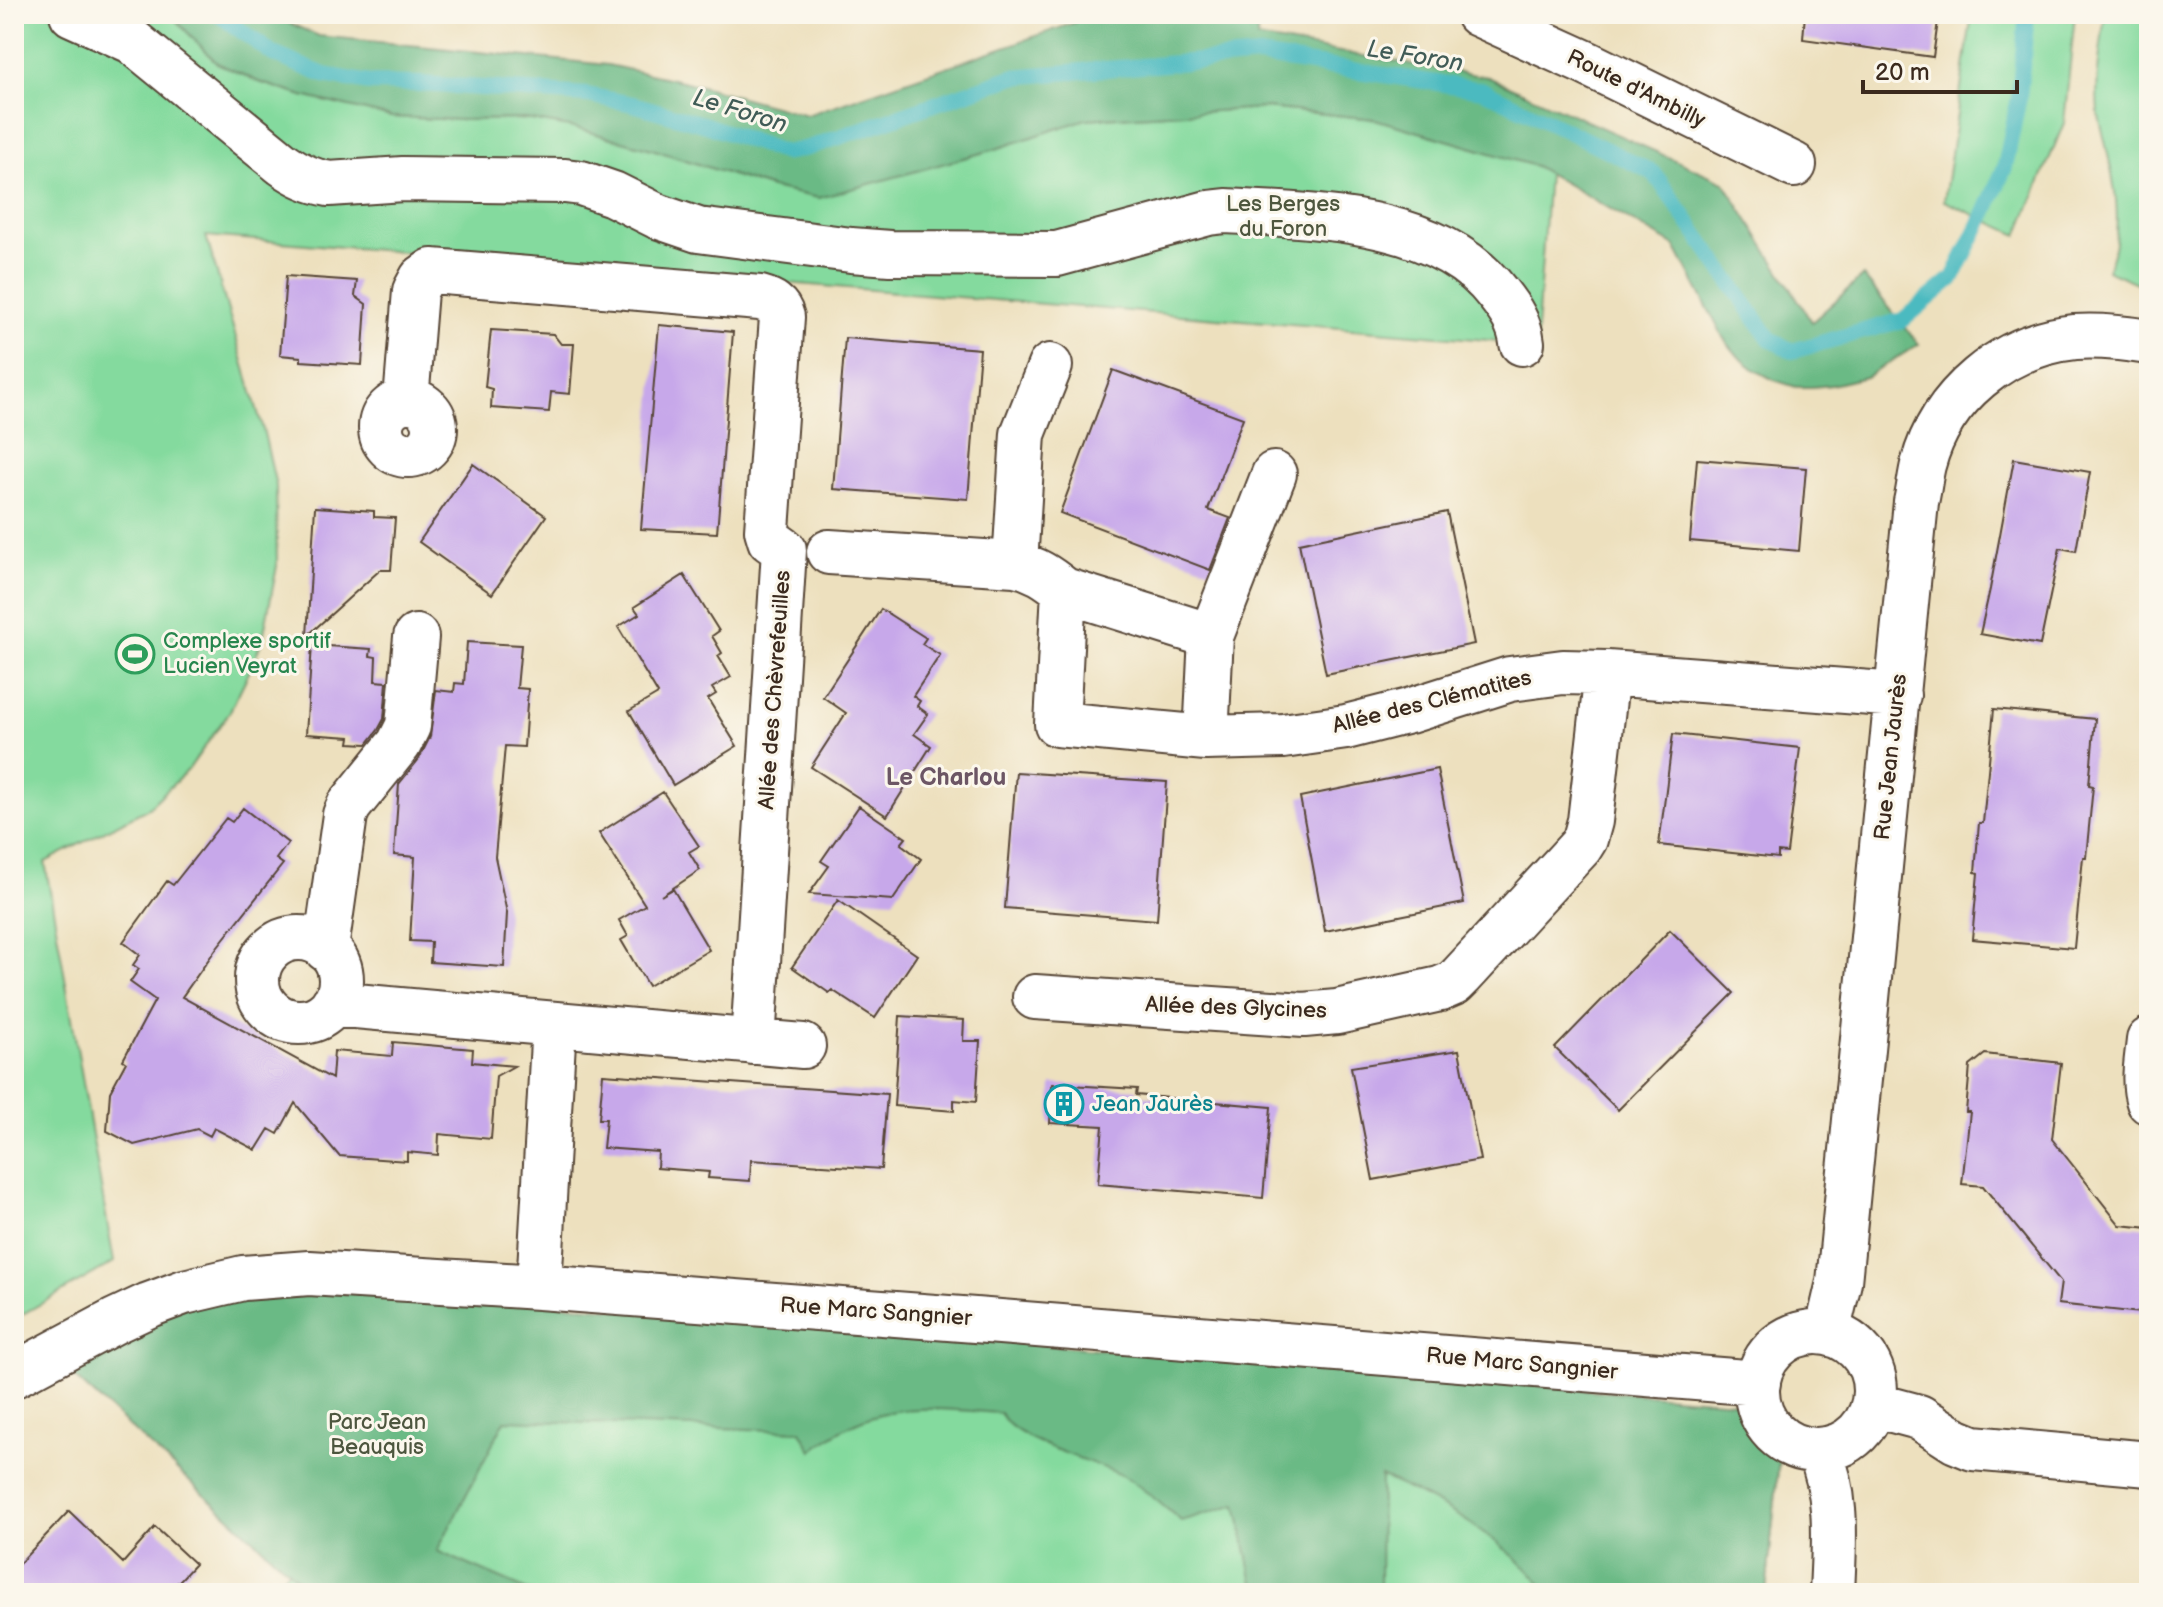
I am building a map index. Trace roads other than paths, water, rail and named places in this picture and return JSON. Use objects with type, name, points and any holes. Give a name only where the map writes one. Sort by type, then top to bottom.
[{"type":"street","points":[[72,14],[132,41],[294,173],[315,182],[329,184],[412,179],[565,181],[605,191],[671,222],[698,230],[890,253],[1057,254],[1208,213],[1226,211],[1354,221],[1385,227],[1433,245],[1472,266],[1492,285],[1509,310],[1521,332],[1522,343]]},
{"type":"street","name":"Route d'Ambilly","points":[[1478,14],[1794,165]]},
{"type":"street","name":"Allée des Chèvrefeuilles","points":[[406,401],[415,291],[422,278],[432,271],[760,298],[781,310],[767,530],[770,540],[784,550],[753,1042]]},
{"type":"street","name":"Rue Jean Jaurès","points":[[1827,1333],[1839,1282],[1916,502],[1923,466],[1935,433],[1952,406],[1982,375],[2009,357],[2027,348],[2073,337],[2117,337],[2149,342]]},
{"type":"street","points":[[1015,564],[1023,434],[1050,366]]},
{"type":"street","points":[[1206,738],[1211,636],[1274,474]]},
{"type":"street","points":[[829,552],[1015,564],[1039,572],[1064,590],[1211,636]]},
{"type":"street","name":"Allée des Clématites","points":[[1064,590],[1057,724],[1206,738],[1283,736],[1346,727],[1510,679],[1563,672],[1898,695]]},
{"type":"street","points":[[326,949],[345,815],[399,744],[408,726],[416,637]]},
{"type":"street","name":"Allée des Glycines","points":[[1035,997],[1314,1015],[1428,992],[1454,983],[1585,839],[1590,821],[1607,673]]},
{"type":"street","points":[[301,938],[319,943],[326,949],[338,965],[340,975],[338,995],[333,1004],[312,1021],[293,1022],[276,1016],[259,994],[257,985],[262,959],[274,945],[291,939],[301,938]]},
{"type":"street","points":[[333,1004],[803,1046]]},
{"type":"street","points":[[539,1287],[554,1024]]},
{"type":"street","points":[[2149,1040],[2145,1079],[2149,1102]]},
{"type":"street","name":"Rue Marc Sangnier","points":[[14,1375],[90,1333],[184,1292],[243,1278],[324,1273],[975,1320],[1758,1383]]},
{"type":"street","points":[[1827,1333],[1849,1342],[1865,1359],[1874,1381],[1874,1405],[1866,1424],[1839,1446],[1819,1451],[1792,1446],[1771,1429],[1761,1412],[1757,1394],[1761,1370],[1767,1358],[1782,1344],[1800,1335],[1827,1333]]},
{"type":"street","points":[[1874,1405],[1919,1417],[1973,1448],[2149,1464]]},
{"type":"street","points":[[1819,1451],[1828,1476],[1834,1518],[1832,1593]]},
{"type":"waterway","name":"Le Foron","points":[[218,14],[273,54],[324,75],[370,83],[587,95],[633,104],[706,125],[785,153],[808,148],[1012,77],[1259,56],[1483,90],[1654,173],[1770,339],[1792,351],[1903,320],[1953,278],[2005,167],[2019,97],[2027,14]]},
{"type":"place","name":"Complexe sportif Lucien Veyrat","points":[[135,654]]},
{"type":"place","name":"Jean Jaurès","points":[[1064,1104]]},
{"type":"district","name":"Le Charlou","points":[[946,777]]},
{"type":"park label","name":"Les Berges du Foron","points":[[1283,216]]},
{"type":"park label","name":"Parc Jean Beauquis","points":[[377,1434]]}]
